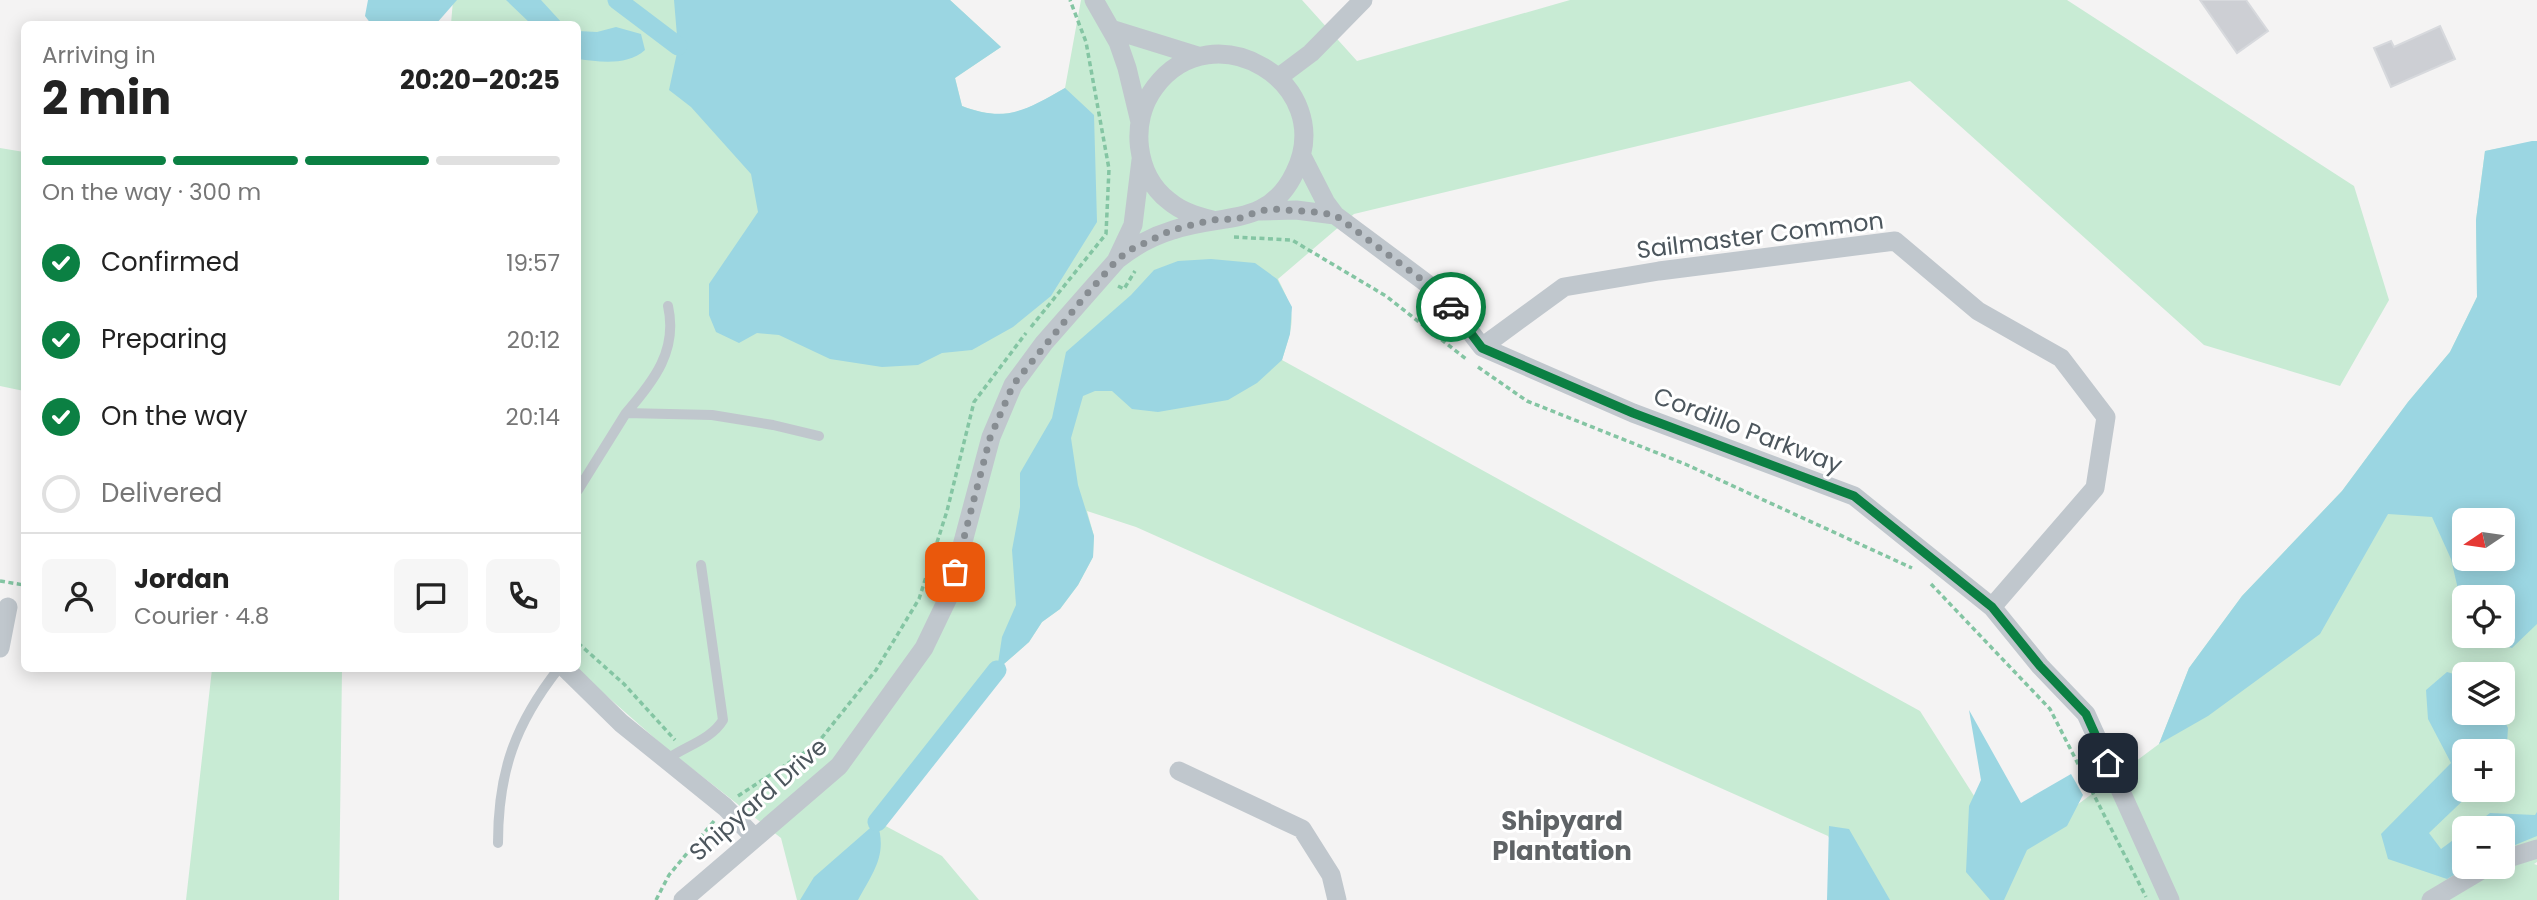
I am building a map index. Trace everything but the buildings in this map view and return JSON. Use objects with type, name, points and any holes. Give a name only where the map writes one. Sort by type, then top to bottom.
[{"type":"street","points":[[1094,0],[1111,29],[1127,68],[1140,123]]},
{"type":"street","points":[[1279,77],[1311,53],[1363,0]]},
{"type":"street","points":[[1111,29],[1198,56]]},
{"type":"street","points":[[1227,53],[1255,60],[1279,77],[1293,94],[1301,114],[1304,135],[1302,156],[1294,175],[1279,196],[1260,211],[1237,219],[1212,220],[1189,214],[1168,201],[1152,182],[1141,159],[1138,134],[1143,109],[1154,87],[1172,69],[1198,56],[1227,53]]},
{"type":"street","name":"Cordillo Parkway","points":[[1302,156],[1335,215],[1441,294],[1482,348],[1633,413],[1854,496],[1992,607],[2040,666],[2086,714],[2170,900]]},
{"type":"street","name":"Shipyard Drive","points":[[1117,260],[1133,225],[1141,159]]},
{"type":"street","name":"Cordillo Parkway","points":[[1260,211],[1297,210],[1335,215]]},
{"type":"street","name":"Shipyard Drive","points":[[682,900],[839,766],[924,648],[948,598],[990,438],[1013,385],[1044,343],[1117,260],[1130,250],[1172,230],[1212,220]]},
{"type":"street","name":"Sailmaster Common","points":[[1482,348],[1564,287],[1659,271],[1895,241],[1978,311],[2061,358],[2106,417],[2095,488],[1992,607]]},
{"type":"street","points":[[0,648],[11,608]]},
{"type":"street","points":[[569,672],[621,723],[725,807],[754,837]]},
{"type":"street","points":[[1179,771],[1302,829],[1331,875],[1337,900]]},
{"type":"street","points":[[2515,856],[2537,849]]},
{"type":"street","points":[[2431,900],[2466,879]]},
{"type":"lane","points":[[581,484],[626,413],[644,392],[667,353],[673,327],[668,306]]},
{"type":"lane","points":[[626,413],[712,415],[819,436]]},
{"type":"lane","points":[[665,760],[682,748],[716,733],[723,720],[701,565]]},
{"type":"lane","points":[[498,843],[499,805],[511,752],[531,704],[556,672]]},
{"type":"path","points":[[656,900],[670,875],[725,807],[816,745],[876,670],[919,598],[947,511],[974,402],[1106,234],[1109,169],[1086,41],[1070,0]]},
{"type":"path","points":[[1232,237],[1293,240],[1386,296],[1443,344],[1527,401],[1685,464],[1918,571]]},
{"type":"path","points":[[1077,270],[1124,289],[1138,268]]},
{"type":"path","points":[[0,581],[21,584]]},
{"type":"path","points":[[1928,581],[2050,709],[2147,900]]},
{"type":"path","points":[[581,646],[624,684],[682,748]]},
{"type":"green space","points":[[453,0],[950,0],[1001,47],[955,78],[962,106],[991,114],[1004,114],[1027,108],[1065,88],[1081,0],[1302,0],[1357,61],[1570,0],[2067,0],[2354,186],[2389,300],[2340,386],[2204,345],[1910,81],[1354,214],[1278,279],[1292,319],[1282,360],[1920,711],[2011,854],[2159,744],[2189,668],[2242,596],[2342,491],[2408,402],[2450,352],[2477,297],[2476,220],[2485,151],[2537,141],[2537,862],[2534,864],[2537,865],[2537,900],[1863,900],[1828,836],[1136,527],[1087,511],[1094,536],[1093,557],[1078,585],[1060,609],[1042,622],[1029,642],[997,670],[878,822],[942,856],[979,900],[797,900],[781,838],[667,749],[579,672],[581,21],[451,21]]},
{"type":"green space","points":[[0,148],[21,152],[21,390],[0,386]]},
{"type":"green space","points":[[212,672],[342,672],[339,900],[186,900]]},
{"type":"water","points":[[368,0],[457,0],[439,21],[369,21],[365,16]]},
{"type":"water","points":[[506,0],[541,0],[560,21],[528,21]]},
{"type":"water","points":[[674,0],[950,0],[1001,47],[955,78],[962,106],[977,111],[1004,114],[1027,108],[1065,88],[1094,115],[1097,222],[1051,296],[1013,327],[972,350],[942,353],[918,365],[882,367],[830,359],[779,335],[757,333],[739,343],[716,332],[709,315],[709,284],[758,212],[751,174],[691,107],[669,90],[678,48]]},
{"type":"water","points":[[616,27],[641,34],[645,50],[622,61],[581,59],[581,31],[597,32]]},
{"type":"water","points":[[2537,141],[2537,624],[2515,645],[2515,585],[2457,585],[2454,571],[2515,571],[2515,508],[2452,508],[2452,563],[2432,517],[2388,514],[2320,634],[2208,716],[2159,744],[2189,668],[2242,596],[2342,491],[2408,402],[2450,352],[2477,297],[2476,220],[2485,151]]},
{"type":"water","points":[[1211,259],[1255,263],[1277,279],[1292,307],[1290,334],[1282,360],[1257,383],[1228,400],[1158,412],[1132,409],[1112,391],[1095,391],[1083,396],[1071,438],[1078,485],[1094,536],[1093,557],[1078,585],[1060,609],[1042,622],[1029,642],[997,670],[1002,637],[1016,605],[1012,550],[1020,507],[1020,473],[1052,418],[1066,352],[1131,295],[1154,270],[1178,261]]},
{"type":"water","points":[[2447,672],[2452,673],[2452,725],[2506,725],[2508,728],[2507,739],[2452,739],[2452,802],[2461,802],[2429,833],[2441,849],[2452,841],[2452,876],[2447,879],[2388,859],[2381,834],[2451,763],[2428,719],[2426,690]]},
{"type":"water","points":[[1969,710],[2021,803],[2071,774],[2083,795],[2067,826],[2027,850],[2004,900],[1990,900],[1966,872],[1969,806],[1981,780]]},
{"type":"water","points":[[2537,812],[2537,836],[2515,845],[2515,816],[2486,816],[2490,813],[2535,815]]},
{"type":"water","points":[[877,822],[880,854],[874,872],[858,900],[800,900],[814,877]]},
{"type":"water","points":[[1829,826],[1849,829],[1890,900],[1827,900]]},
{"type":"waterway","points":[[617,0],[678,46]]},
{"type":"waterway","points":[[877,822],[997,670]]},
{"type":"way so far","points":[[955,572],[990,438],[1013,385],[1044,343],[1117,260],[1130,250],[1172,230],[1212,220],[1237,219],[1260,211],[1297,210],[1335,215],[1441,294],[1451,307]]},
{"type":"district","name":"Shipyard Plantation","points":[[1562,836]]},
{"type":"route","points":[[1451,307],[1482,348],[1633,413],[1854,496],[1992,607],[2040,666],[2086,714],[2108,763]]}]
